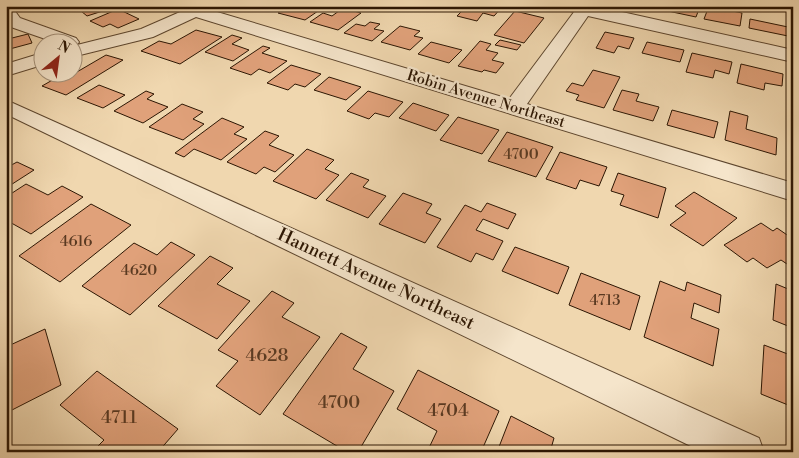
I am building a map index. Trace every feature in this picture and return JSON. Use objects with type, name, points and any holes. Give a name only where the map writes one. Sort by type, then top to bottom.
[{"type":"street","points":[[82,45],[147,32],[178,20],[187,8]]},
{"type":"street","name":"Robin Avenue Northeast","points":[[187,8],[793,192]]},
{"type":"street","points":[[514,107],[579,8],[793,56]]},
{"type":"street","points":[[6,11],[14,22],[40,32]]},
{"type":"street","points":[[6,70],[32,62]]},
{"type":"street","name":"Hannett Avenue Northeast","points":[[6,106],[745,452]]},
{"type":"building","points":[[75,6],[106,6],[109,9],[87,16]]},
{"type":"building","points":[[251,6],[278,6],[270,11]]},
{"type":"building","points":[[288,6],[300,6],[318,11],[305,20],[278,13]]},
{"type":"building","points":[[467,6],[502,7],[494,16],[483,13],[477,21],[457,16]]},
{"type":"building","points":[[665,6],[687,6],[699,9],[696,17],[663,10]]},
{"type":"building","points":[[709,6],[742,13],[740,26],[704,19]]},
{"type":"building","points":[[343,8],[361,13],[338,30],[310,22],[323,13],[332,16]]},
{"type":"building","points":[[118,9],[139,19],[118,28],[110,24],[103,27],[90,21]]},
{"type":"building","points":[[515,11],[544,18],[524,43],[494,35]]},
{"type":"building","points":[[750,19],[788,27],[788,36],[749,28]]},
{"type":"building","points":[[370,22],[380,24],[374,29],[384,31],[372,41],[344,33],[356,24],[365,26]]},
{"type":"building","points":[[400,26],[420,31],[414,36],[423,38],[410,50],[381,42]]},
{"type":"building","points":[[196,30],[222,37],[180,64],[141,51],[159,41],[171,44]]},
{"type":"building","points":[[9,32],[12,38],[28,34],[32,43],[6,50],[6,33]]},
{"type":"building","points":[[605,32],[634,38],[629,49],[618,46],[614,53],[596,48]]},
{"type":"building","points":[[232,35],[242,38],[232,44],[249,50],[233,61],[205,52]]},
{"type":"building","points":[[500,40],[521,45],[517,50],[495,45]]},
{"type":"building","points":[[480,41],[491,44],[486,50],[498,53],[492,60],[504,63],[496,73],[484,70],[482,72],[458,66]]},
{"type":"building","points":[[431,42],[462,50],[449,63],[418,54]]},
{"type":"building","points":[[647,42],[684,50],[680,62],[642,53]]},
{"type":"building","points":[[263,46],[270,48],[262,53],[287,61],[270,73],[259,69],[251,75],[230,68]]},
{"type":"building","points":[[692,53],[732,62],[729,74],[715,70],[713,78],[686,72]]},
{"type":"building","points":[[106,55],[123,60],[66,95],[42,86],[49,82],[82,82],[82,69]]},
{"type":"building","points":[[741,64],[783,74],[782,86],[765,83],[764,90],[737,83]]},
{"type":"building","points":[[291,65],[321,74],[305,87],[295,84],[288,90],[267,83]]},
{"type":"building","points":[[593,70],[620,77],[604,108],[576,100],[579,95],[566,91],[572,83],[583,86]]},
{"type":"building","points":[[329,77],[361,87],[346,100],[314,90]]},
{"type":"building","points":[[99,85],[125,95],[103,108],[77,98]]},
{"type":"building","points":[[622,90],[639,94],[636,101],[659,107],[653,121],[613,110]]},
{"type":"building","points":[[146,91],[154,94],[147,99],[168,107],[143,123],[114,111]]},
{"type":"building","points":[[368,91],[403,102],[389,117],[375,113],[369,119],[347,111]]},
{"type":"building","points":[[413,103],[449,115],[436,131],[399,118]]},
{"type":"building","points":[[182,104],[203,112],[193,119],[204,124],[183,140],[149,127]]},
{"type":"building","points":[[672,110],[718,122],[714,138],[667,125]]},
{"type":"building","points":[[730,111],[748,116],[746,129],[777,138],[776,155],[725,140]]},
{"type":"building","points":[[458,117],[499,130],[482,154],[440,140]]},
{"type":"building","points":[[222,118],[244,127],[234,134],[247,139],[221,160],[194,149],[184,157],[175,153]]},
{"type":"building","points":[[265,131],[279,136],[269,145],[294,155],[275,172],[264,167],[256,174],[227,162]]},
{"type":"building","points":[[507,132],[553,147],[536,177],[488,161]]},
{"type":"building","points":[[307,149],[334,160],[325,169],[339,175],[316,199],[273,181]]},
{"type":"building","points":[[560,152],[607,167],[599,186],[580,180],[576,189],[546,179]]},
{"type":"building","points":[[17,162],[34,170],[6,188],[6,168]]},
{"type":"building","points":[[351,173],[369,180],[363,187],[386,196],[368,218],[326,200]]},
{"type":"building","points":[[618,173],[666,188],[658,218],[620,205],[624,195],[611,191]]},
{"type":"building","points":[[26,184],[48,195],[62,186],[83,197],[31,234],[6,220],[6,197]]},
{"type":"building","points":[[694,192],[737,218],[703,246],[670,225],[686,213],[675,206]]},
{"type":"building","points":[[403,193],[432,204],[426,213],[441,219],[425,243],[379,224]]},
{"type":"building","points":[[487,203],[516,214],[508,229],[483,219],[476,230],[503,241],[493,260],[476,253],[471,262],[437,247],[465,205],[481,212]]},
{"type":"building","points":[[91,204],[131,225],[60,282],[19,256]]},
{"type":"building","points":[[761,223],[773,231],[777,228],[793,239],[793,268],[781,260],[767,268],[753,258],[747,262],[724,245]]},
{"type":"building","points":[[171,242],[195,255],[130,315],[82,286],[134,243],[157,255]]},
{"type":"building","points":[[515,247],[569,267],[558,294],[502,271]]},
{"type":"building","points":[[210,256],[233,268],[217,284],[250,301],[217,339],[158,306]]},
{"type":"building","points":[[581,273],[640,296],[630,330],[569,305]]},
{"type":"building","points":[[660,281],[685,291],[687,282],[721,295],[719,313],[694,303],[691,318],[719,329],[713,366],[644,337]]},
{"type":"building","points":[[776,284],[793,291],[793,328],[773,320]]},
{"type":"building","points":[[272,291],[294,303],[282,317],[320,337],[260,415],[216,386],[238,361],[218,350]]},
{"type":"building","points":[[45,329],[61,385],[10,411],[6,393],[6,347]]},
{"type":"building","points":[[341,333],[367,347],[353,369],[394,391],[358,452],[347,452],[283,414]]},
{"type":"building","points":[[764,345],[793,356],[793,407],[761,394]]},
{"type":"building","points":[[418,370],[499,411],[481,452],[427,452],[437,431],[397,409]]},
{"type":"building","points":[[97,371],[178,429],[158,452],[92,452],[104,440],[60,405]]},
{"type":"building","points":[[511,416],[554,438],[550,452],[497,452]]}]
